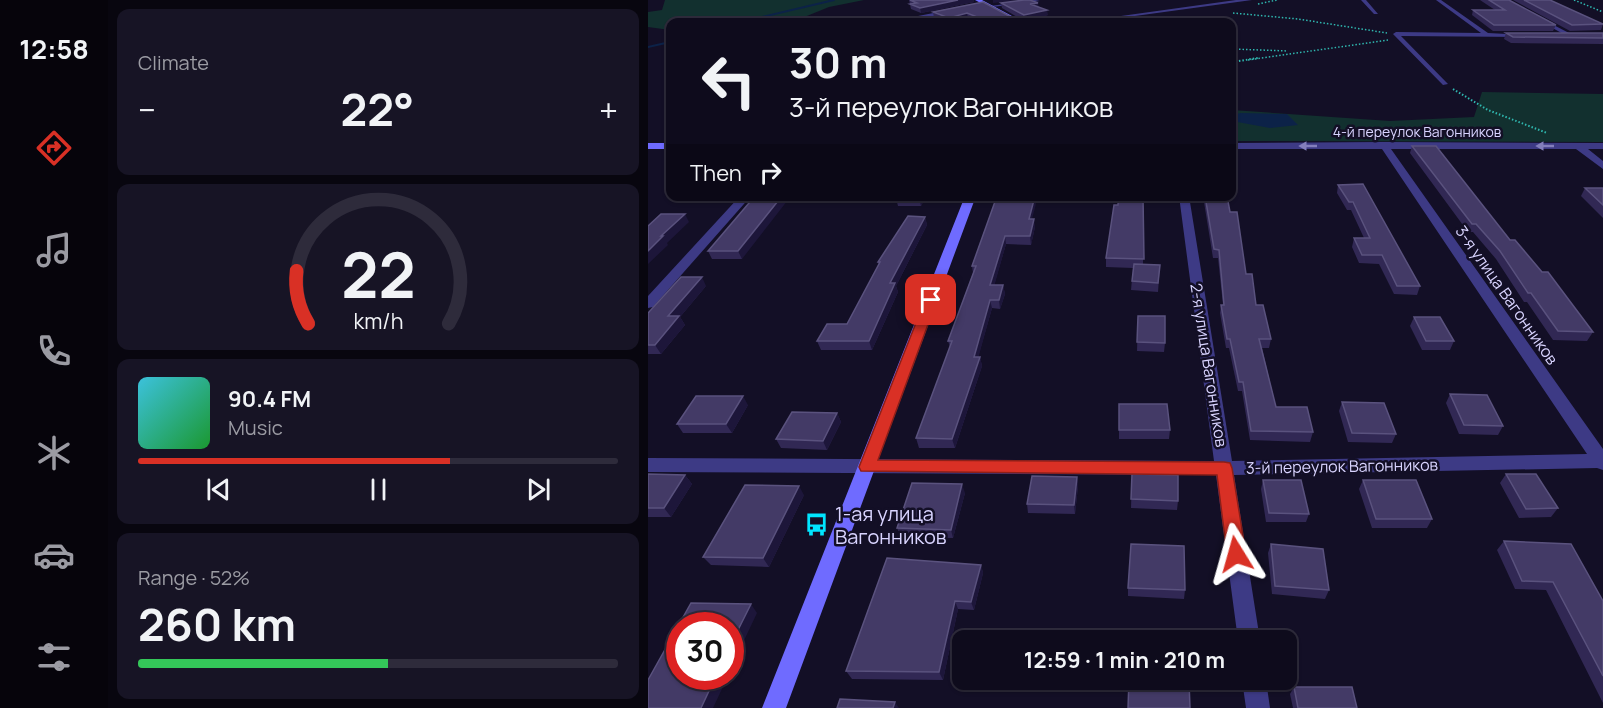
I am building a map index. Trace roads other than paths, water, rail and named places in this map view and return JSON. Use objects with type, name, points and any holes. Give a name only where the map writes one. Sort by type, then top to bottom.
[{"type":"street","points":[[1112,18],[1249,0]]},
{"type":"street","points":[[977,3],[989,5],[1013,18]]},
{"type":"street","name":"3-я улица Вагонников","points":[[1384,145],[1602,461]]},
{"type":"street","points":[[648,146],[666,146]]},
{"type":"street","name":"4-й переулок Вагонников","points":[[1236,146],[1603,146]]},
{"type":"street","points":[[1578,146],[1603,166]]},
{"type":"street","points":[[648,304],[742,201]]},
{"type":"street","points":[[774,708],[968,201]]},
{"type":"street","name":"2-я улица Вагонников","points":[[1185,201],[1248,630]]},
{"type":"street","name":"3-й переулок Вагонников","points":[[648,465],[1224,468],[1602,461]]},
{"type":"street","points":[[1255,690],[1258,708]]},
{"type":"lane","points":[[1363,0],[1376,13]]},
{"type":"lane","points":[[1438,0],[1486,34]]},
{"type":"lane","points":[[989,5],[1038,2]]},
{"type":"lane","points":[[919,18],[956,9]]},
{"type":"lane","points":[[1532,15],[1569,35]]},
{"type":"lane","points":[[1445,84],[1398,36],[1533,34]]},
{"type":"lane","points":[[1557,35],[1580,35]]},
{"type":"water","points":[[1236,114],[1287,114],[1298,125],[1270,128],[1236,122]]},
{"type":"waterway","points":[[758,18],[834,0]]},
{"type":"waterway","points":[[648,47],[666,43]]},
{"type":"place","name":"1-ая улица Вагонников","points":[[817,525]]}]
